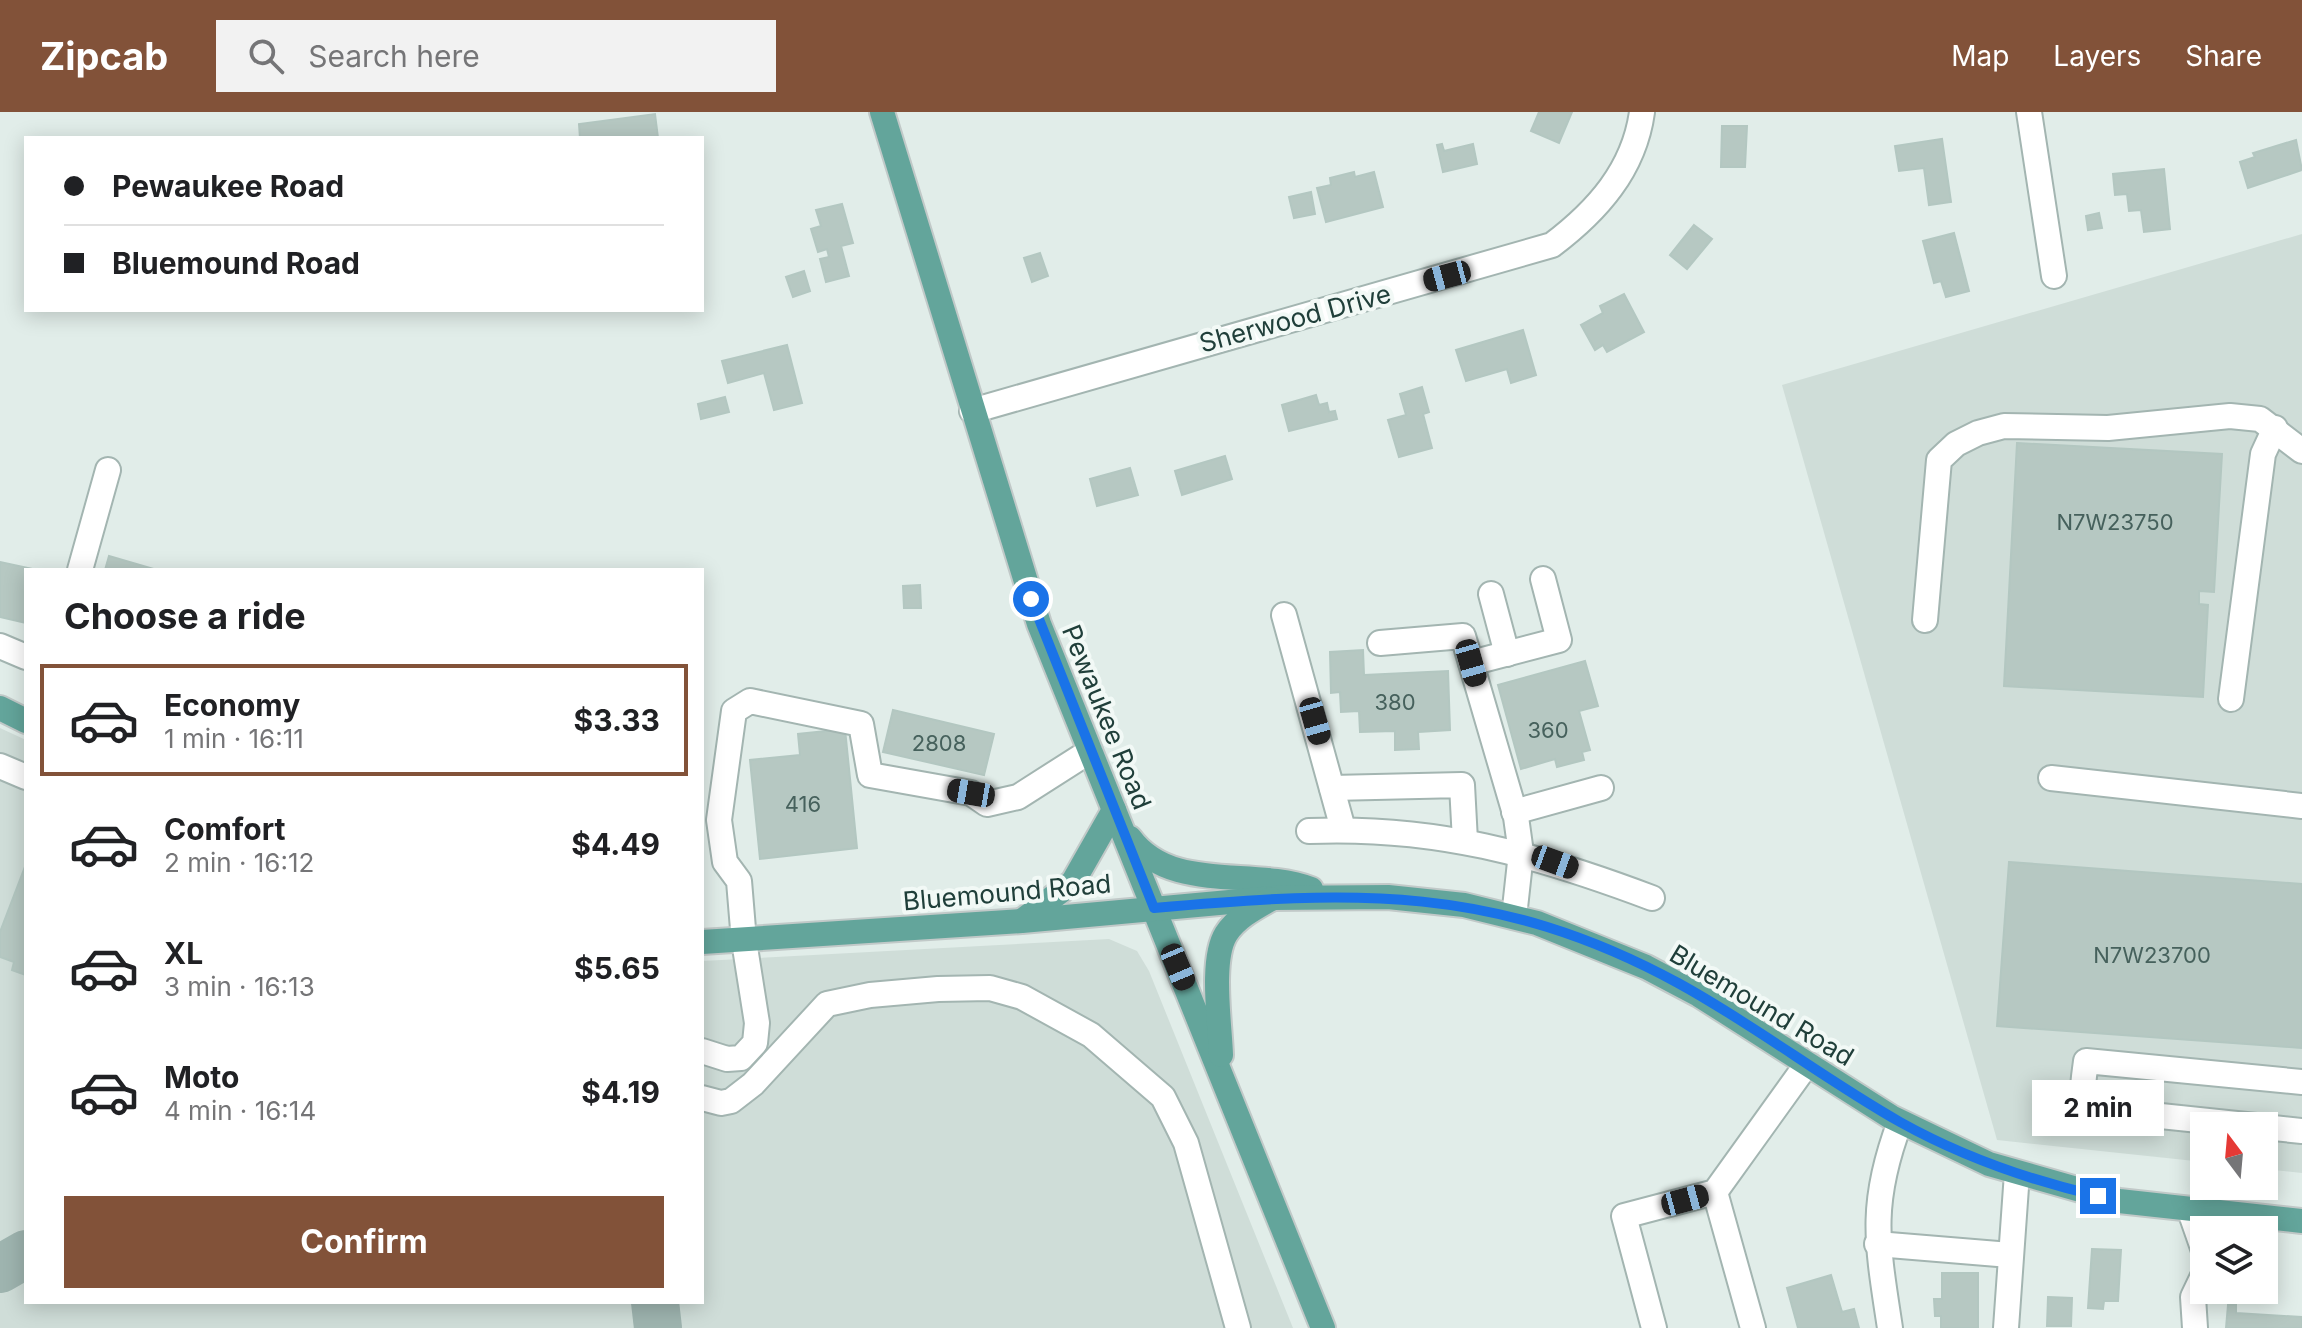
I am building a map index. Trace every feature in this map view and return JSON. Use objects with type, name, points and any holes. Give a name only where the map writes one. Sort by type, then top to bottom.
[{"type":"main road","name":"Pewaukee Road","points":[[882,112],[1039,624],[1323,1328]]},
{"type":"main road","points":[[0,708],[24,720]]},
{"type":"main road","points":[[1022,921],[1073,882],[1116,816],[1147,857],[1175,871],[1283,882],[1329,896]]},
{"type":"main road","name":"Bluemound Road","points":[[704,942],[1022,921],[1273,898],[1329,896],[1426,900],[1514,917],[1589,943],[1662,975],[1900,1122],[1962,1153],[2017,1173],[2098,1196],[2214,1216]]},
{"type":"main road","points":[[1221,1073],[1218,971],[1222,941],[1236,922],[1273,898]]},
{"type":"main road","name":"Bluemound Road","points":[[2278,1222],[2302,1221]]},
{"type":"street","name":"Sherwood Drive","points":[[972,411],[1552,245],[1586,219],[1618,178],[1642,112]]},
{"type":"street","points":[[2029,112],[2054,276]]},
{"type":"street","points":[[1925,620],[1939,460],[1956,444],[1978,433],[2004,426],[2108,428],[2230,416],[2260,419],[2302,451]]},
{"type":"street","points":[[2231,699],[2263,454],[2275,428]]},
{"type":"street","points":[[81,568],[108,470]]},
{"type":"street","points":[[1471,663],[1559,640],[1543,579]]},
{"type":"street","points":[[1491,594],[1507,654]]},
{"type":"street","points":[[1284,615],[1343,829]]},
{"type":"street","points":[[1380,643],[1463,636],[1514,812],[1521,853],[1514,917]]},
{"type":"street","points":[[0,646],[24,656]]},
{"type":"street","points":[[704,1052],[727,1059],[741,1058],[755,1043],[757,1023],[744,941],[739,881],[725,862],[719,820],[734,711],[750,701],[861,724],[870,775],[971,793],[987,804],[1018,797],[1090,751]]},
{"type":"street","points":[[0,766],[24,776]]},
{"type":"street","points":[[2051,778],[2302,806]]},
{"type":"street","points":[[1332,788],[1462,785],[1465,841]]},
{"type":"street","points":[[1514,812],[1601,788]]},
{"type":"street","points":[[1309,831],[1343,829],[1465,841],[1521,853],[1652,898]]},
{"type":"street","points":[[704,1099],[721,1103],[741,1094],[827,1004],[938,989],[990,988],[1022,997],[1091,1035],[1163,1097],[1186,1143],[1238,1328]]},
{"type":"street","points":[[2190,1119],[2094,1109],[2085,1103],[2082,1091],[2086,1061],[2302,1082]]},
{"type":"street","points":[[1654,1328],[1624,1216],[1715,1192],[1807,1064]]},
{"type":"street","points":[[1890,1328],[1877,1244],[1881,1179],[1900,1122]]},
{"type":"street","points":[[2278,1128],[2302,1131]]},
{"type":"street","points":[[2006,1328],[2017,1173]]},
{"type":"street","points":[[1715,1192],[1753,1328]]},
{"type":"street","points":[[2190,1211],[2192,1216]]},
{"type":"street","points":[[1877,1244],[2010,1255]]},
{"type":"street","points":[[2193,1304],[2195,1328]]},
{"type":"shaded area","points":[[2302,234],[2302,1173],[2278,1170],[2278,1112],[2190,1112],[2190,1161],[1997,1140],[1782,385]]},
{"type":"shaded area","points":[[0,728],[24,739],[24,1304],[704,1304],[704,961],[1109,939],[1137,951],[1149,971],[1293,1328],[0,1328]]},
{"type":"building","points":[[1539,112],[1572,112],[1559,143],[1531,131]]},
{"type":"building","points":[[655,114],[658,136],[580,136],[579,124]]},
{"type":"building","points":[[1722,126],[1747,126],[1745,167],[1721,167]]},
{"type":"building","points":[[1942,139],[1951,202],[1929,205],[1924,168],[1899,171],[1895,146]]},
{"type":"building","points":[[2296,140],[2302,170],[2248,188],[2240,162],[2255,157],[2253,153]]},
{"type":"building","points":[[1442,144],[1444,151],[1473,144],[1477,164],[1443,172],[1437,145]]},
{"type":"building","points":[[2164,169],[2170,229],[2144,232],[2141,210],[2129,211],[2127,194],[2115,195],[2113,174]]},
{"type":"building","points":[[1354,172],[1355,177],[1374,172],[1383,207],[1326,222],[1317,188],[1331,185],[1330,178]]},
{"type":"building","points":[[1311,192],[1315,214],[1294,218],[1289,197]]},
{"type":"building","points":[[842,204],[853,243],[841,246],[849,276],[826,282],[820,259],[829,257],[827,249],[818,252],[811,229],[821,226],[816,210]]},
{"type":"building","points":[[2099,213],[2102,228],[2088,230],[2086,216]]},
{"type":"building","points":[[1694,225],[1712,239],[1687,269],[1670,255]]},
{"type":"building","points":[[1954,233],[1969,291],[1946,297],[1941,281],[1934,283],[1923,241]]},
{"type":"building","points":[[1040,253],[1048,276],[1032,282],[1024,258]]},
{"type":"building","points":[[804,271],[810,291],[793,297],[786,277]]},
{"type":"building","points":[[1624,294],[1644,332],[1607,352],[1603,345],[1595,350],[1581,325],[1603,313],[1600,306]]},
{"type":"building","points":[[1523,330],[1536,375],[1511,383],[1507,369],[1466,381],[1456,350]]},
{"type":"building","points":[[787,345],[802,403],[774,410],[764,373],[728,383],[722,361]]},
{"type":"building","points":[[1422,387],[1429,412],[1423,414],[1432,448],[1399,457],[1388,420],[1406,415],[1400,394]]},
{"type":"building","points":[[1316,395],[1319,405],[1327,403],[1329,412],[1335,411],[1337,419],[1289,431],[1282,405]]},
{"type":"building","points":[[725,397],[729,412],[701,419],[698,404]]},
{"type":"building","points":[[2017,443],[2222,454],[2214,592],[2199,591],[2199,604],[2208,605],[2203,697],[2004,686]]},
{"type":"building","points":[[1225,456],[1232,479],[1182,495],[1175,471]]},
{"type":"building","points":[[1130,468],[1138,495],[1097,506],[1090,479]]},
{"type":"building","points":[[109,556],[150,568],[106,568]]},
{"type":"building","points":[[0,562],[28,568],[24,568],[24,623],[0,617]]},
{"type":"building","points":[[920,585],[921,608],[904,608],[903,586]]},
{"type":"building","points":[[1363,650],[1364,675],[1448,671],[1450,730],[1418,732],[1419,749],[1395,750],[1395,731],[1360,732],[1359,711],[1341,712],[1340,692],[1331,693],[1330,652]]},
{"type":"building","points":[[1585,661],[1598,706],[1579,711],[1590,750],[1582,752],[1584,760],[1557,767],[1555,759],[1521,769],[1498,685]]},
{"type":"building","points":[[893,710],[994,734],[984,775],[883,752]]},
{"type":"building","points":[[845,729],[857,848],[760,859],[750,760],[800,755],[798,734]]},
{"type":"building","points":[[2009,862],[2302,884],[2302,1048],[1997,1026]]},
{"type":"building","points":[[24,869],[24,974],[12,970],[14,962],[0,957],[0,932]]},
{"type":"building","points":[[2092,1249],[2121,1250],[2118,1301],[2104,1301],[2103,1309],[2088,1308]]},
{"type":"building","points":[[1942,1273],[1978,1273],[1978,1328],[1941,1328],[1941,1316],[1935,1316],[1934,1299],[1942,1299]]},
{"type":"building","points":[[1831,1275],[1842,1312],[1854,1309],[1859,1328],[1798,1328],[1787,1288]]},
{"type":"building","points":[[2048,1297],[2072,1298],[2071,1326],[2047,1326]]},
{"type":"building","points":[[2228,1305],[2236,1305],[2236,1313],[2302,1317],[2302,1328],[2226,1328]]},
{"type":"taxiway","points":[[0,1269],[24,1255]]},
{"type":"taxiway","points":[[655,1304],[658,1328]]},
{"type":"route","points":[[1031,599],[1154,908],[1254,899],[1388,897],[1464,905],[1537,923],[1609,950],[1679,984],[1883,1112],[1941,1143],[2002,1168],[2098,1196]]}]
